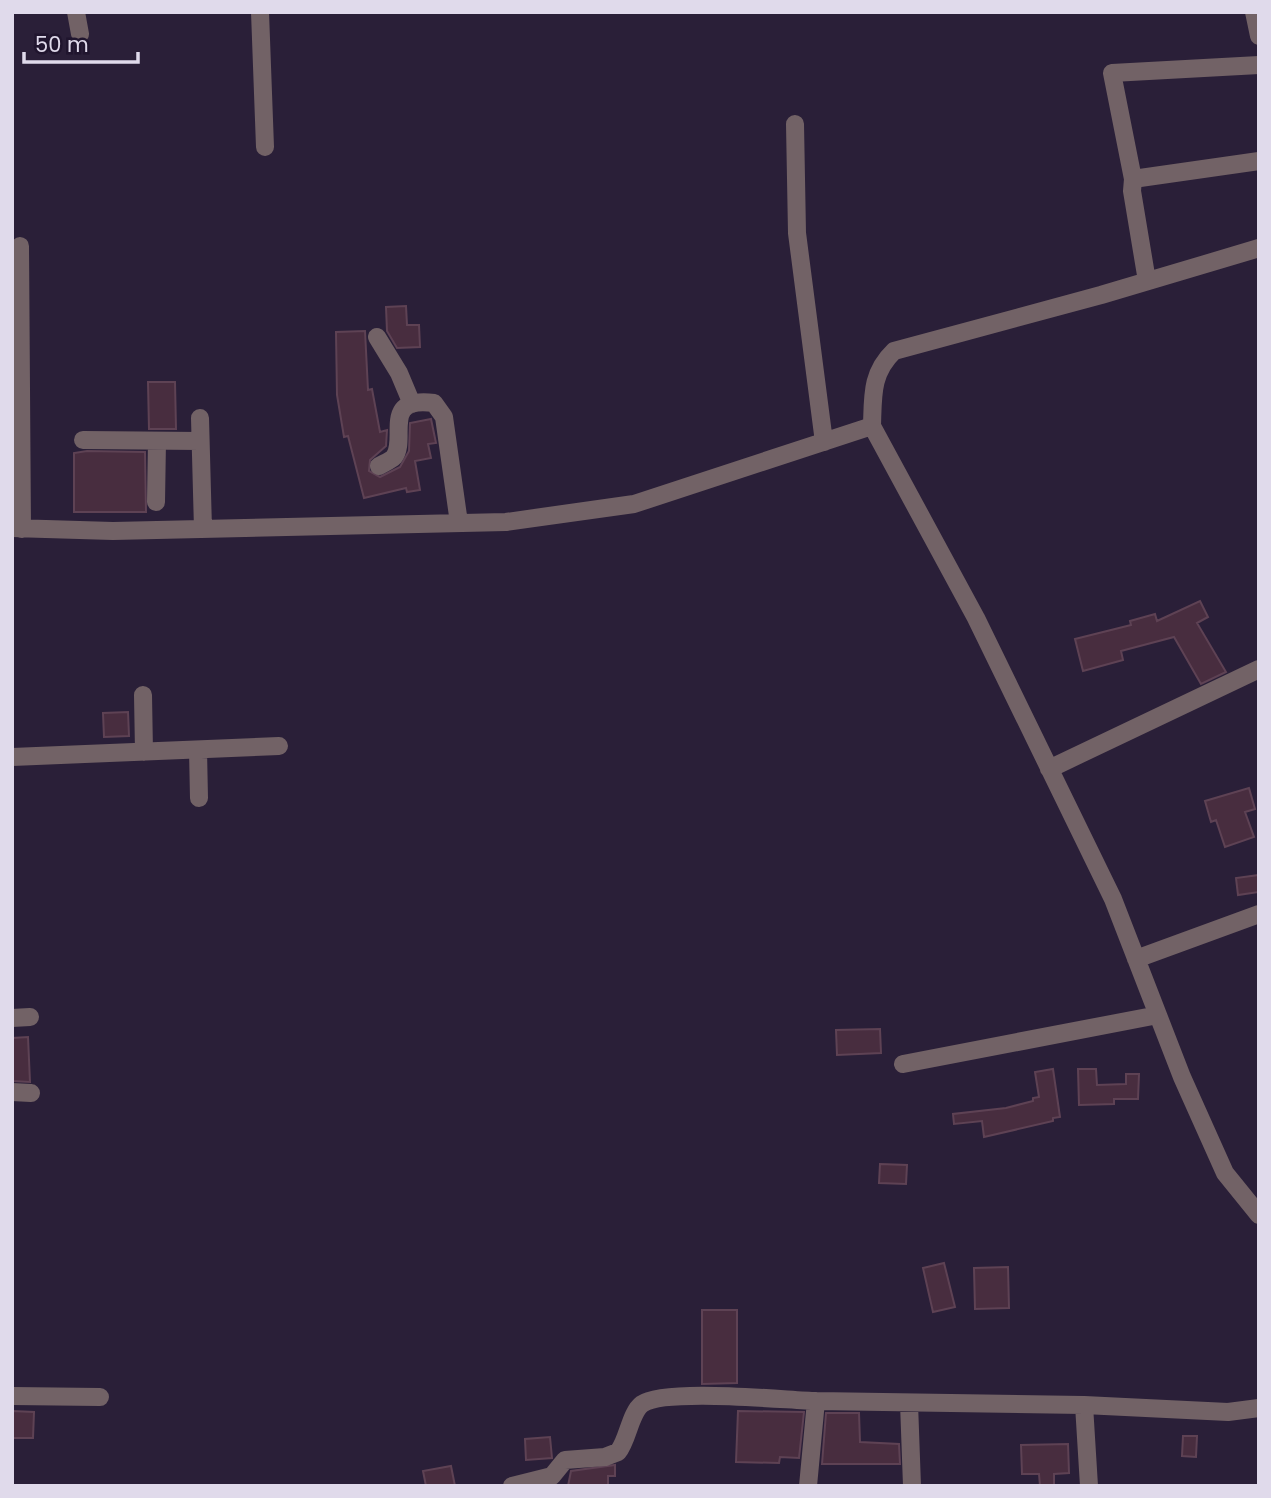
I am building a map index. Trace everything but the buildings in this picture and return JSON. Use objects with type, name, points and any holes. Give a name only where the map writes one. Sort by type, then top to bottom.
[{"type":"street","points":[[76,12],[79,34]]},
{"type":"street","points":[[260,12],[265,147]]},
{"type":"street","points":[[1254,12],[1259,36]]},
{"type":"street","points":[[1147,281],[1132,191],[1133,179],[1112,73],[1259,65]]},
{"type":"street","points":[[795,124],[797,233],[824,442]]},
{"type":"street","points":[[1133,179],[1259,161]]},
{"type":"street","points":[[20,246],[17,528],[506,523],[634,504],[872,426]]},
{"type":"street","points":[[1259,247],[894,351],[880,364],[873,386],[872,426],[976,618],[1113,900],[1158,1016],[1225,1173],[1259,1215]]},
{"type":"street","points":[[377,337],[399,373],[412,404]]},
{"type":"street","points":[[379,466],[392,459],[396,452],[397,421],[412,404],[434,403],[444,417],[459,523]]},
{"type":"street","points":[[200,418],[203,528]]},
{"type":"street","points":[[83,440],[200,441]]},
{"type":"street","points":[[156,502],[157,441]]},
{"type":"street","points":[[1049,769],[1259,669]]},
{"type":"street","points":[[143,695],[144,752]]},
{"type":"street","points":[[12,757],[279,746]]},
{"type":"street","points":[[198,750],[199,798]]},
{"type":"street","points":[[1136,959],[1259,914]]},
{"type":"street","points":[[903,1064],[1158,1016]]},
{"type":"street","points":[[12,1092],[31,1093]]},
{"type":"street","points":[[12,1396],[100,1397]]},
{"type":"street","points":[[512,1486],[552,1476],[565,1460],[605,1457],[618,1452],[640,1406],[651,1399],[678,1396],[1084,1405],[1228,1412],[1259,1408]]},
{"type":"street","points":[[808,1486],[816,1401]]},
{"type":"street","points":[[909,1403],[912,1486]]},
{"type":"street","points":[[1084,1405],[1090,1486]]}]
